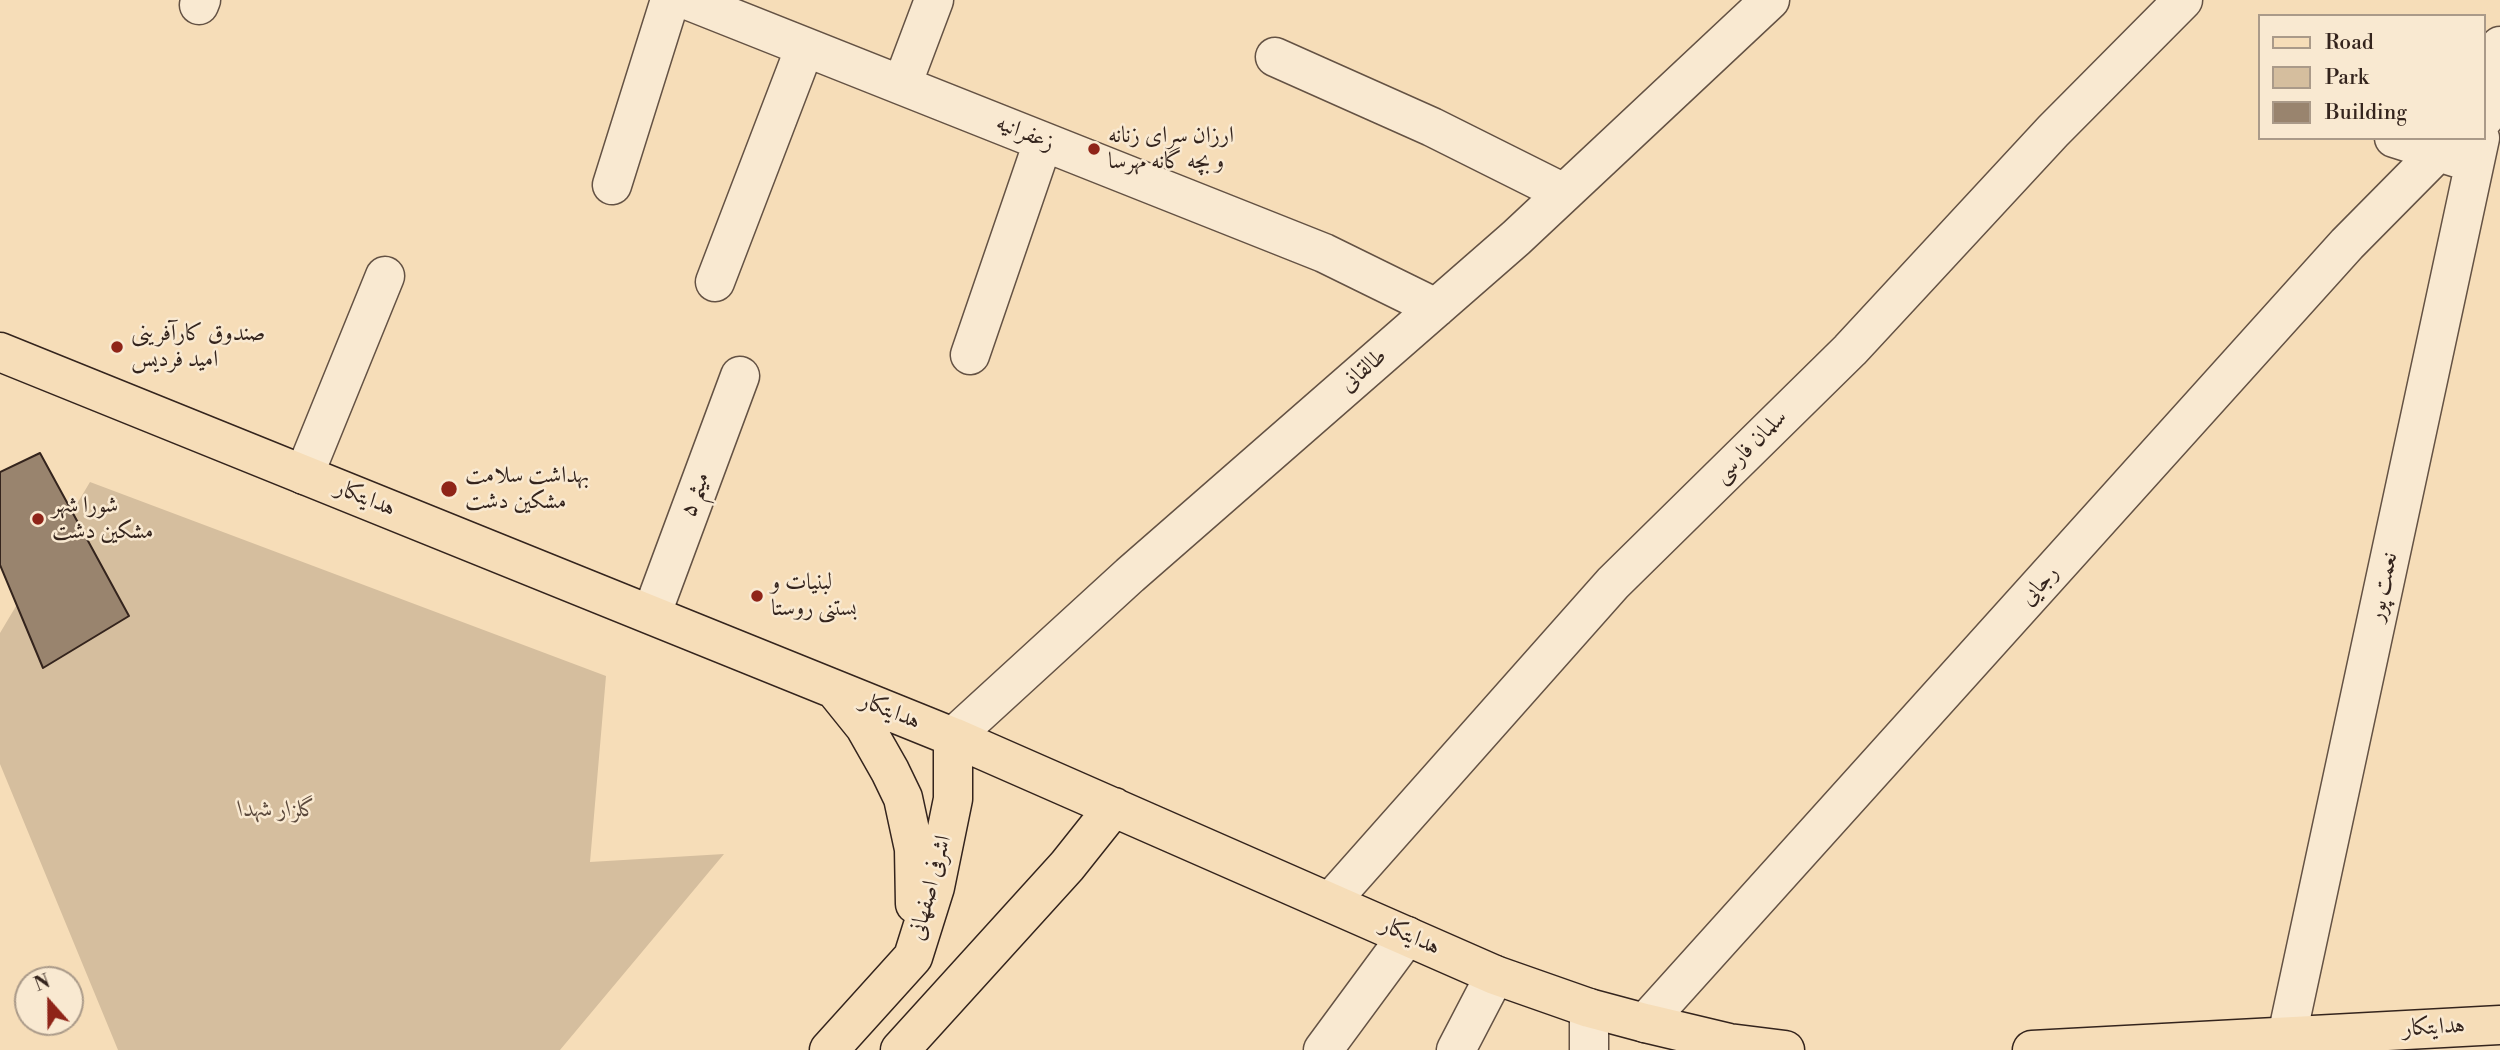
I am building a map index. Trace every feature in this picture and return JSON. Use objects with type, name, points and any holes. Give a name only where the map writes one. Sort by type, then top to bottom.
[{"type":"main road","name":"هدایتکار","points":[[0,352],[953,737],[1495,975],[1589,1008],[1645,1023],[1729,1043],[1785,1050]]},
{"type":"main road","points":[[835,689],[865,727],[903,798],[914,849],[913,957]]},
{"type":"main road","name":"اشرفی اصفهانی","points":[[829,1050],[913,957],[934,887],[953,799],[953,737]]},
{"type":"main road","points":[[900,1050],[1067,866],[1114,807]]},
{"type":"main road","name":"هدایتکار","points":[[2032,1050],[2287,1036],[2325,1042],[2482,1034]]},
{"type":"street","points":[[902,85],[934,0]]},
{"type":"street","name":"طالقانی","points":[[953,737],[1130,575],[1517,238],[1770,0]]},
{"type":"street","name":"سلمان فارسی","points":[[1329,902],[1613,583],[1850,349],[2053,131],[2182,0]]},
{"type":"street","points":[[612,185],[688,1]]},
{"type":"street","name":"زعفرانیه","points":[[688,1],[1324,253],[1436,308]]},
{"type":"street","points":[[2486,109],[2500,46]]},
{"type":"street","points":[[715,282],[805,47]]},
{"type":"street","points":[[1275,57],[1432,127],[1564,193]]},
{"type":"street","points":[[2400,140],[2438,152],[2485,157]]},
{"type":"street","points":[[970,355],[1043,142]]},
{"type":"street","name":"رجایی","points":[[1645,1023],[2347,244],[2438,152]]},
{"type":"street","name":"نعمت پور","points":[[2287,1036],[2485,157]]},
{"type":"street","points":[[304,475],[385,276]]},
{"type":"street","name":"میثم ۵","points":[[652,614],[740,376]]},
{"type":"street","points":[[1323,1050],[1407,936]]},
{"type":"street","points":[[1456,1050],[1495,975]]},
{"type":"street","points":[[1589,1008],[1590,1050]]},
{"type":"green space","name":"گلزار شهدا","points":[[90,482],[606,676],[590,862],[724,854],[560,1050],[118,1050],[0,764],[0,633]]},
{"type":"building","name":"شورا شهر مشکین دشت","points":[[40,453],[129,616],[43,668],[0,565],[0,472]]},
{"type":"place","name":"ارزان سرای زنانه و بچه گانه مهرسا","points":[[1094,149]]},
{"type":"place","name":"صندوق کارآفرینی امید فردیس","points":[[117,347]]},
{"type":"place","name":"بهداشت سلامت مشکین دشت","points":[[449,489]]},
{"type":"place","name":"شورا شهر مشکین دشت","points":[[38,519]]},
{"type":"place","name":"لبنیات و بستنی روستا","points":[[757,596]]}]
